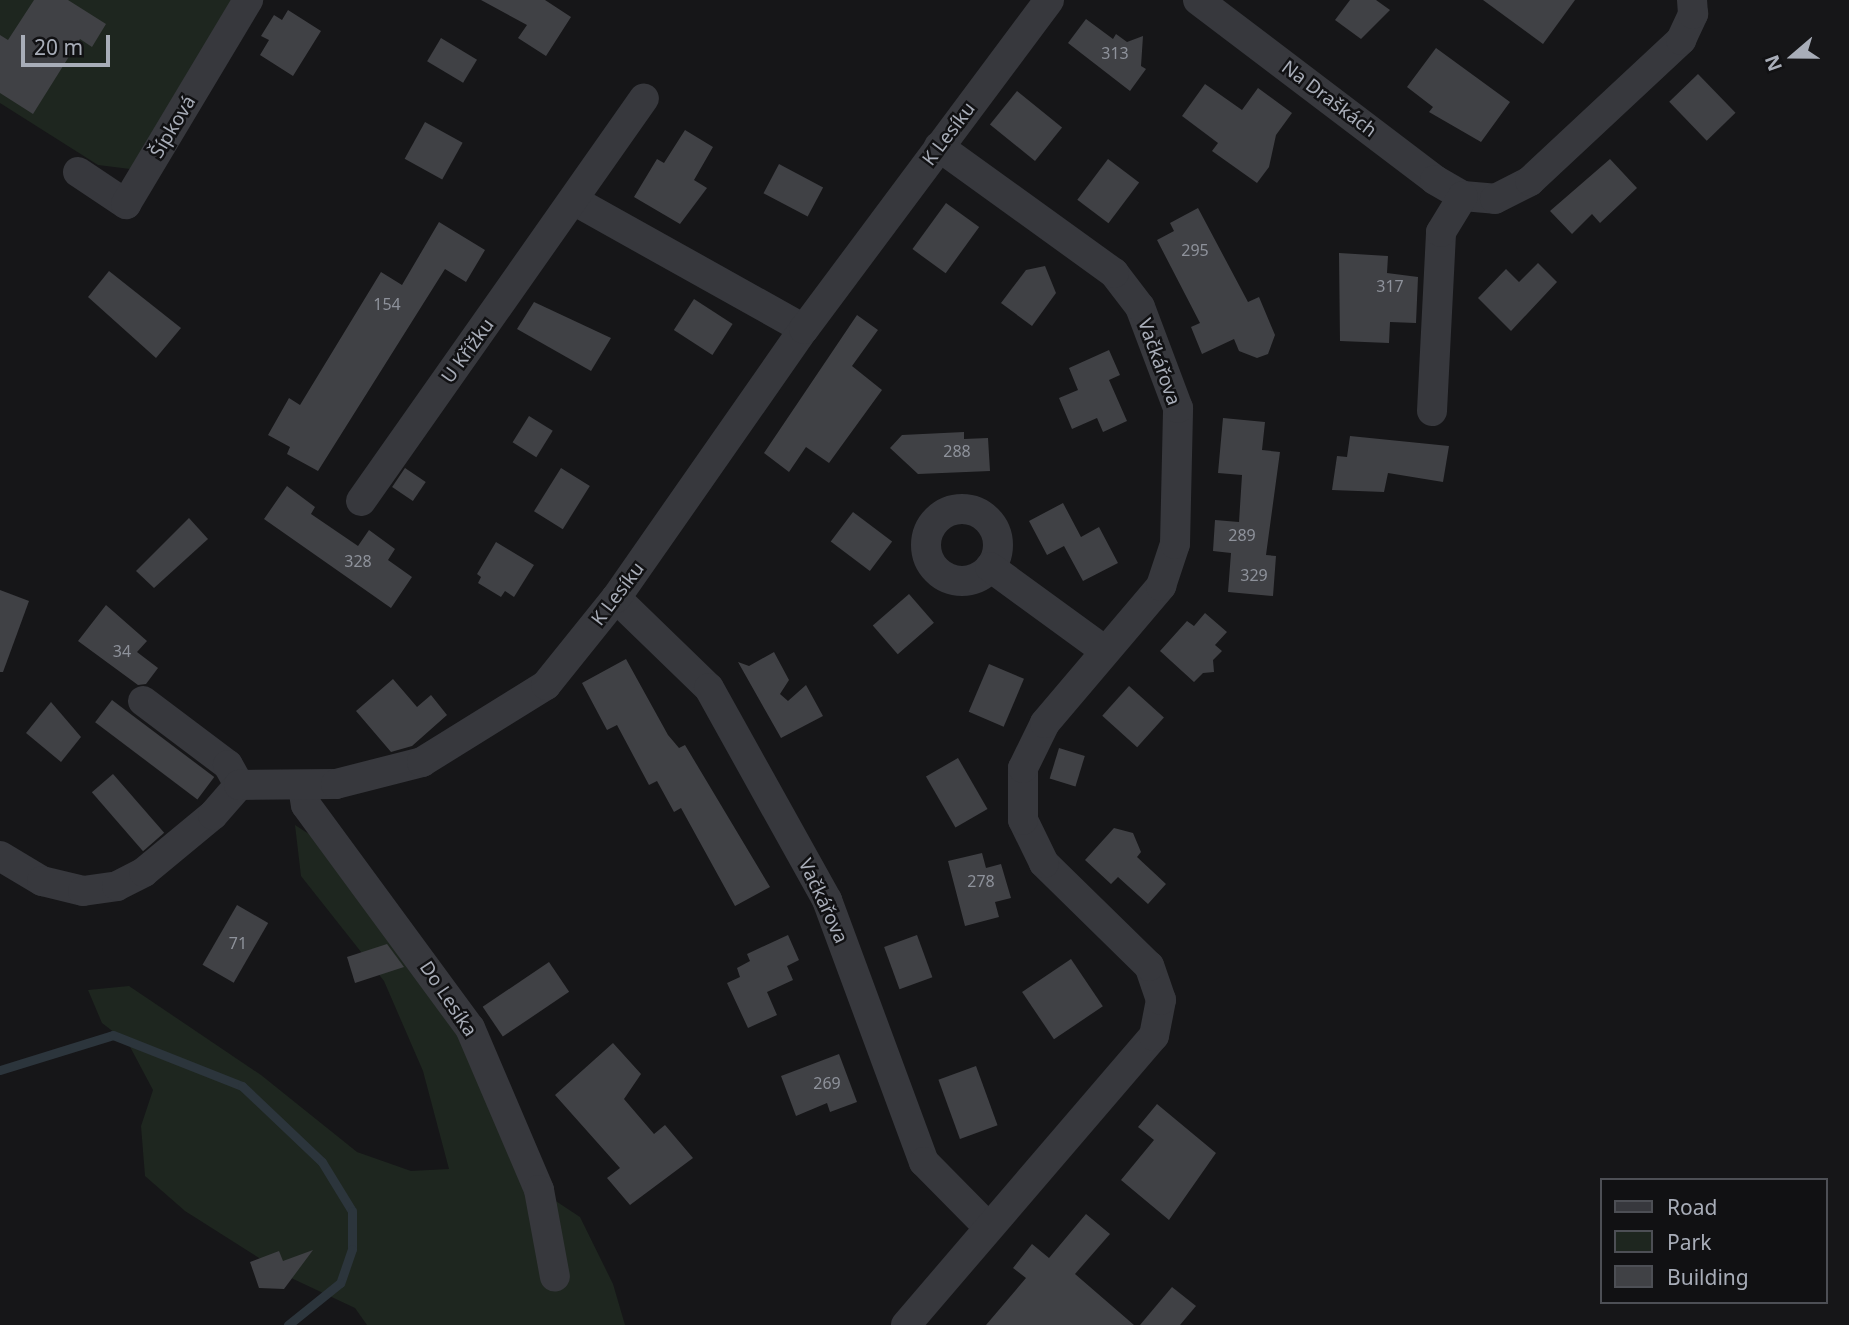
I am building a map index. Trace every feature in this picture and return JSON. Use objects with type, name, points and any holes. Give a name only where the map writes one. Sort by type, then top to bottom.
[{"type":"street","name":"Šípková","points":[[78,172],[126,204],[248,0]]},
{"type":"street","name":"K Lesíku","points":[[239,785],[303,787],[422,762],[515,709],[546,685],[616,598],[804,329],[1049,0]]},
{"type":"street","name":"Na Draškách","points":[[1198,0],[1463,196]]},
{"type":"street","points":[[1432,411],[1441,232],[1463,196],[1495,199],[1530,181],[1681,40],[1693,14],[1692,0]]},
{"type":"street","name":"U Křížku","points":[[361,501],[575,201],[644,99]]},
{"type":"street","name":"Vačkářova","points":[[906,1325],[1154,1037],[1161,1000],[1149,966],[1044,863],[1023,820],[1023,768],[1045,723],[1161,586],[1175,544],[1178,408],[1140,307],[1114,273],[939,147]]},
{"type":"street","points":[[575,201],[804,329]]},
{"type":"street","points":[[990,567],[1105,651]]},
{"type":"street","name":"Vačkářova","points":[[616,598],[709,688],[827,900],[924,1162],[988,1227]]},
{"type":"street","points":[[0,856],[42,881],[83,891],[117,886],[144,872],[204,823],[239,785],[228,765],[143,701]]},
{"type":"street","name":"Do Lesíka","points":[[303,787],[306,805],[470,1028],[539,1190],[555,1277]]},
{"type":"green space","points":[[0,0],[248,0],[146,171],[98,165],[0,103]]},
{"type":"green space","points":[[295,825],[349,860],[440,985],[539,1190],[580,1217],[613,1284],[625,1325],[367,1325],[355,1308],[289,1277],[185,1211],[145,1176],[141,1126],[153,1090],[128,1043],[102,1023],[88,990],[129,986],[261,1075],[357,1152],[411,1171],[449,1169],[423,1071],[384,981],[301,876]]},
{"type":"building","points":[[34,0],[68,0],[106,24],[92,47],[80,39],[33,114],[0,93],[0,35],[8,40]]},
{"type":"building","points":[[481,0],[545,0],[571,17],[546,56],[518,38],[527,25]]},
{"type":"building","points":[[1350,0],[1376,0],[1390,10],[1361,39],[1335,20]]},
{"type":"building","points":[[1483,0],[1575,0],[1543,44]]},
{"type":"building","points":[[288,10],[321,31],[293,76],[260,55],[269,40],[261,36],[274,15],[282,20]]},
{"type":"building","points":[[1086,19],[1113,39],[1116,34],[1127,42],[1143,36],[1141,66],[1146,69],[1130,91],[1068,43]]},
{"type":"building","points":[[441,38],[477,60],[463,83],[427,61]]},
{"type":"building","points":[[1436,48],[1510,102],[1481,142],[1429,112],[1433,107],[1407,87]]},
{"type":"building","points":[[1698,74],[1736,113],[1707,141],[1669,102]]},
{"type":"building","points":[[1205,84],[1242,110],[1258,88],[1292,113],[1276,135],[1269,167],[1257,183],[1212,151],[1218,143],[1182,116]]},
{"type":"building","points":[[1017,91],[1062,128],[1035,161],[990,124]]},
{"type":"building","points":[[425,122],[463,143],[442,180],[405,159]]},
{"type":"building","points":[[685,130],[713,147],[694,180],[707,188],[680,224],[634,197],[657,159],[664,163]]},
{"type":"building","points":[[1108,159],[1139,182],[1108,223],[1077,200]]},
{"type":"building","points":[[1610,159],[1637,188],[1600,223],[1592,214],[1572,234],[1550,211]]},
{"type":"building","points":[[779,164],[823,187],[808,217],[764,193]]},
{"type":"building","points":[[946,203],[979,227],[946,273],[912,249]]},
{"type":"building","points":[[1198,208],[1248,302],[1259,297],[1275,335],[1268,354],[1257,358],[1239,351],[1234,339],[1202,354],[1191,327],[1200,323],[1157,240],[1174,231],[1170,223]]},
{"type":"building","points":[[439,222],[485,250],[466,282],[445,269],[318,471],[287,454],[290,447],[268,435],[289,398],[300,405],[381,272],[402,285]]},
{"type":"building","points":[[1339,253],[1388,256],[1387,273],[1418,277],[1416,323],[1390,322],[1389,343],[1340,341]]},
{"type":"building","points":[[1538,263],[1557,282],[1511,331],[1478,298],[1506,269],[1519,282]]},
{"type":"building","points":[[1045,266],[1056,293],[1032,326],[1001,303],[1026,270]]},
{"type":"building","points":[[109,271],[181,328],[156,358],[88,297]]},
{"type":"building","points":[[694,299],[733,324],[712,355],[674,330]]},
{"type":"building","points":[[534,302],[611,338],[591,371],[517,329]]},
{"type":"building","points":[[857,315],[878,330],[852,366],[882,390],[829,463],[806,447],[789,472],[764,453]]},
{"type":"building","points":[[1109,350],[1120,375],[1109,380],[1127,421],[1103,432],[1097,418],[1072,429],[1059,398],[1078,390],[1069,368]]},
{"type":"building","points":[[529,416],[553,431],[536,457],[513,442]]},
{"type":"building","points":[[1223,418],[1265,422],[1262,450],[1280,452],[1266,555],[1276,556],[1273,596],[1228,592],[1231,553],[1213,551],[1215,520],[1239,522],[1242,475],[1218,473]]},
{"type":"building","points":[[964,432],[964,439],[988,438],[990,471],[918,474],[890,448],[902,435]]},
{"type":"building","points":[[1350,436],[1449,446],[1443,482],[1388,473],[1384,492],[1332,490],[1337,456],[1347,457]]},
{"type":"building","points":[[405,468],[426,482],[413,501],[392,487]]},
{"type":"building","points":[[561,468],[590,486],[563,529],[534,511]]},
{"type":"building","points":[[287,486],[315,507],[311,514],[358,546],[369,530],[395,549],[388,560],[412,577],[391,608],[264,519]]},
{"type":"building","points":[[1063,503],[1081,537],[1099,527],[1118,563],[1083,581],[1064,546],[1047,555],[1029,521]]},
{"type":"building","points":[[853,512],[892,541],[870,571],[831,542]]},
{"type":"building","points":[[189,518],[208,539],[154,588],[136,571]]},
{"type":"building","points":[[496,542],[534,565],[514,597],[505,591],[501,597],[478,583],[481,577],[477,574]]},
{"type":"building","points":[[0,590],[29,601],[3,672],[0,672]]},
{"type":"building","points":[[909,594],[934,623],[898,654],[873,625]]},
{"type":"building","points":[[106,605],[147,641],[137,652],[158,668],[146,684],[138,685],[78,641]]},
{"type":"building","points":[[1205,613],[1227,632],[1215,645],[1222,651],[1213,660],[1214,672],[1203,673],[1194,682],[1160,651],[1187,621],[1194,626]]},
{"type":"building","points":[[774,652],[789,680],[780,694],[788,701],[806,685],[823,716],[781,738],[738,662],[749,666]]},
{"type":"building","points":[[626,659],[668,735],[679,748],[685,745],[770,887],[735,906],[681,808],[674,812],[657,781],[649,785],[617,725],[607,730],[582,683]]},
{"type":"building","points":[[989,664],[1024,679],[1004,727],[969,712]]},
{"type":"building","points":[[393,679],[417,707],[431,695],[447,715],[412,746],[391,752],[356,711]]},
{"type":"building","points":[[1129,686],[1164,717],[1137,747],[1102,716]]},
{"type":"building","points":[[112,700],[214,777],[197,799],[95,722]]},
{"type":"building","points":[[51,702],[81,737],[61,762],[26,733]]},
{"type":"building","points":[[1059,748],[1085,756],[1075,786],[1050,779]]},
{"type":"building","points":[[958,758],[988,809],[955,828],[926,776]]},
{"type":"building","points":[[113,774],[164,833],[143,851],[92,792]]},
{"type":"building","points":[[1114,828],[1133,833],[1141,852],[1137,857],[1166,884],[1148,904],[1118,877],[1111,884],[1085,860]]},
{"type":"building","points":[[982,853],[986,868],[1001,864],[1011,898],[995,902],[999,917],[965,926],[948,861]]},
{"type":"building","points":[[237,905],[268,923],[234,983],[202,965]]},
{"type":"building","points":[[788,935],[799,960],[787,966],[793,980],[767,992],[777,1015],[748,1028],[727,983],[740,977],[737,968],[750,961],[747,954]]},
{"type":"building","points":[[917,935],[932,977],[900,989],[884,947]]},
{"type":"building","points":[[387,944],[404,967],[355,983],[347,957]]},
{"type":"building","points":[[1071,959],[1103,1006],[1054,1039],[1022,992]]},
{"type":"building","points":[[549,962],[569,992],[503,1037],[483,1007]]},
{"type":"building","points":[[613,1043],[641,1074],[624,1099],[654,1134],[665,1125],[693,1158],[630,1205],[607,1178],[620,1168],[555,1095]]},
{"type":"building","points":[[839,1054],[857,1102],[830,1112],[827,1103],[796,1116],[781,1076]]},
{"type":"building","points":[[976,1066],[998,1125],[960,1139],[938,1080]]},
{"type":"building","points":[[1157,1104],[1216,1153],[1169,1220],[1121,1180],[1154,1140],[1138,1127]]},
{"type":"building","points":[[1086,1214],[1110,1234],[1075,1274],[1134,1325],[986,1325],[1026,1278],[1013,1268],[1032,1244],[1049,1258]]},
{"type":"building","points":[[313,1250],[284,1289],[259,1288],[250,1262],[279,1251],[283,1261]]},
{"type":"building","points":[[1172,1287],[1196,1306],[1180,1325],[1140,1325]]},
{"type":"waterway","points":[[0,1070],[113,1035],[242,1086],[322,1162],[352,1211],[352,1249],[340,1283],[288,1325]]}]
